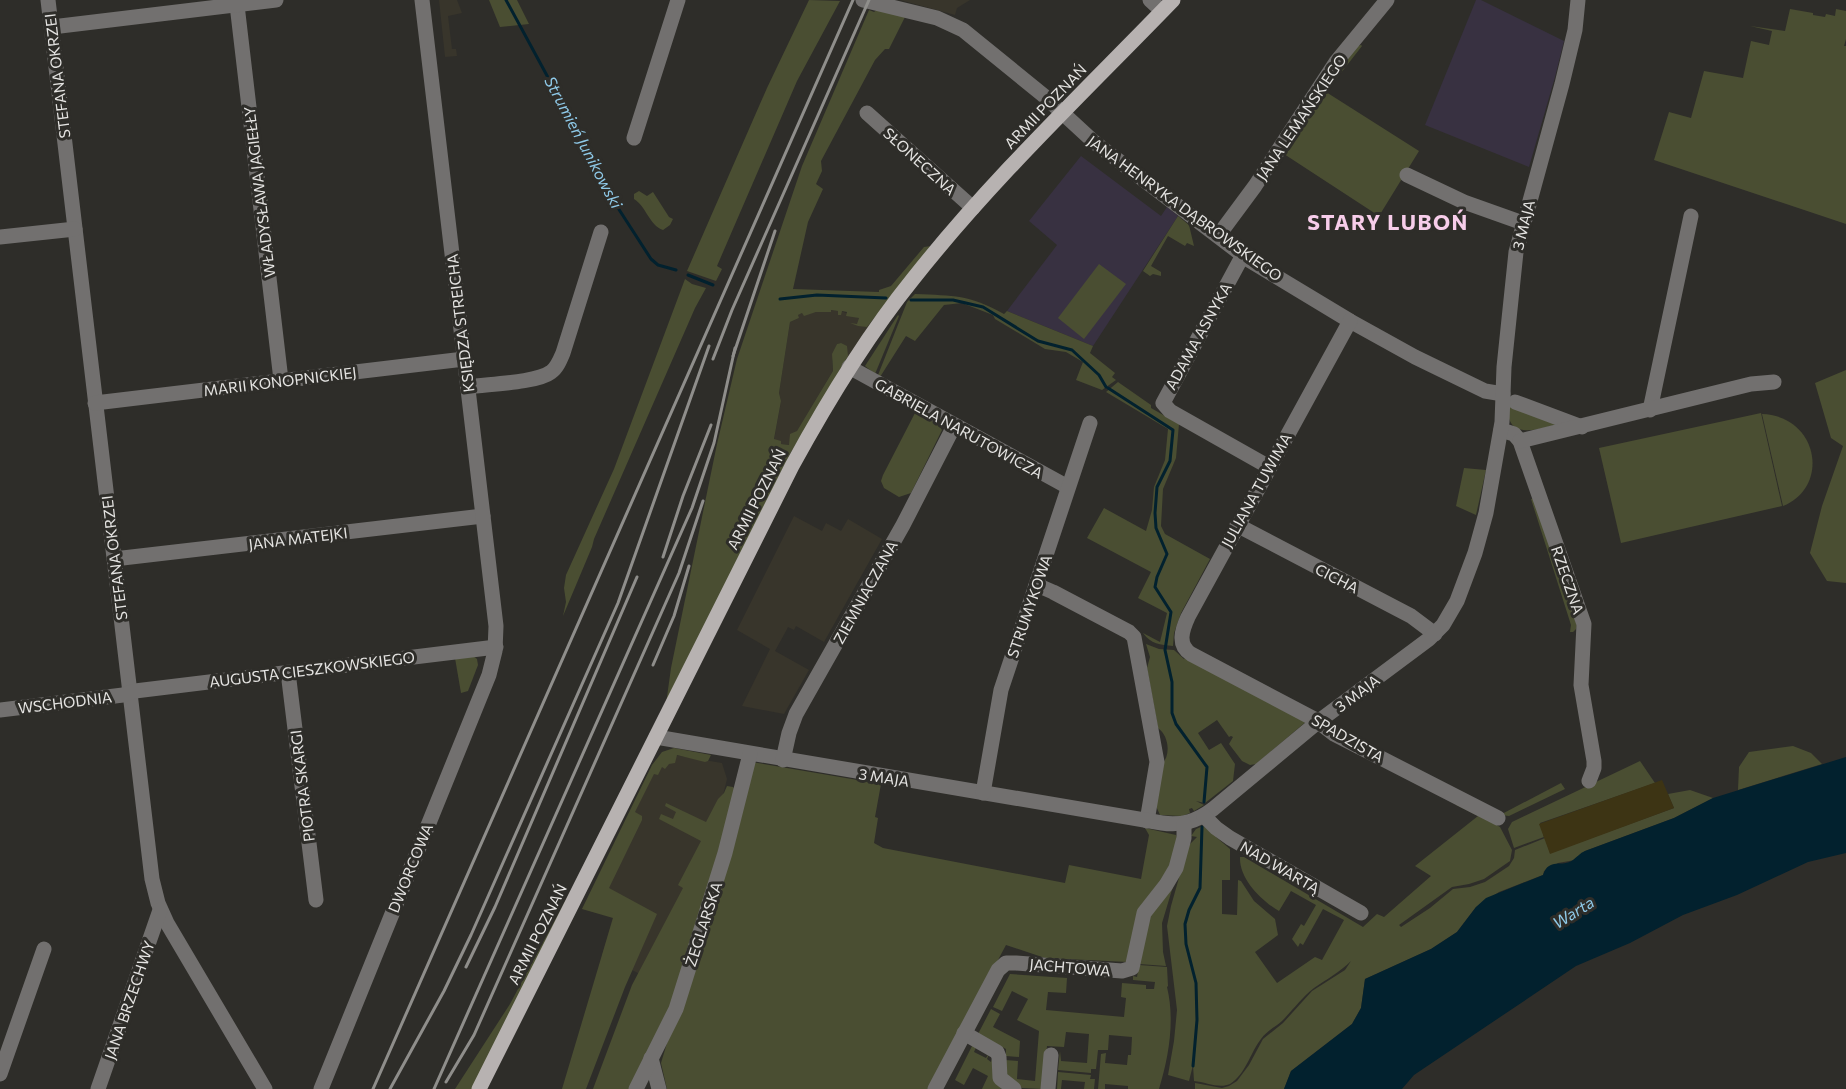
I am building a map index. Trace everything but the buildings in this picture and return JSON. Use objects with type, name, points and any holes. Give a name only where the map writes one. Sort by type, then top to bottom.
[{"type":"main road","name":"ARMII POZNAŃ","points":[[479,1089],[792,466],[849,368],[911,281],[973,208],[1168,5]]},
{"type":"street","name":"STEFANA OKRZEI","points":[[48,0],[152,879],[160,910],[265,1089]]},
{"type":"street","points":[[51,27],[276,0]]},
{"type":"street","name":"KSIĘDZA STREICHA","points":[[422,0],[496,626],[496,647]]},
{"type":"street","points":[[634,138],[678,0]]},
{"type":"street","name":"JANA HENRYKA DĄBROWSKIEGO","points":[[863,0],[928,16],[957,26],[997,57],[1094,142],[1243,255],[1350,321],[1437,369],[1485,391],[1582,427]]},
{"type":"street","points":[[1150,0],[1168,5]]},
{"type":"street","name":"JANA LEMAŃSKIEGO","points":[[1218,236],[1255,186],[1333,67],[1387,0]]},
{"type":"street","name":"3 MAJA","points":[[656,738],[1147,821],[1184,824],[1204,816],[1318,722],[1435,634],[1453,610],[1475,553],[1486,513],[1509,398],[1510,294],[1523,223],[1575,30],[1578,0]]},
{"type":"street","name":"WŁADYSŁAWA JAGIEŁŁY","points":[[237,5],[281,380]]},
{"type":"street","name":"SŁONECZNA","points":[[867,113],[973,208]]},
{"type":"street","points":[[1407,175],[1464,202],[1523,223]]},
{"type":"street","points":[[1651,406],[1691,216]]},
{"type":"street","points":[[0,237],[75,229]]},
{"type":"street","points":[[468,387],[534,379],[556,367],[563,353],[601,232]]},
{"type":"street","name":"ADAMA ASNYKA","points":[[1243,255],[1163,403],[1170,411],[1269,467]]},
{"type":"street","name":"JULIANA TUWIMA","points":[[1198,658],[1187,651],[1182,644],[1185,623],[1350,321]]},
{"type":"street","name":"MARII KONOPNICKIEJ","points":[[95,403],[464,359]]},
{"type":"street","name":"GABRIELA NARUTOWICZA","points":[[849,368],[1068,488]]},
{"type":"street","points":[[1501,430],[1514,434],[1520,441],[1582,427],[1651,406],[1751,384],[1774,382]]},
{"type":"street","name":"STRUMYKOWA","points":[[983,793],[1001,690],[1090,423]]},
{"type":"street","name":"ZIEMNIACZANA","points":[[783,760],[796,714],[903,525],[954,426]]},
{"type":"street","name":"RZECZNA","points":[[1520,441],[1584,624],[1581,685],[1594,761],[1589,781]]},
{"type":"street","name":"JANA MATEJKI","points":[[114,559],[483,516]]},
{"type":"street","name":"CICHA","points":[[1237,525],[1411,616],[1435,634]]},
{"type":"street","points":[[1037,585],[1130,632],[1134,637],[1156,755],[1147,821]]},
{"type":"street","name":"AUGUSTA CIESZKOWSKIEGO","points":[[129,693],[496,647]]},
{"type":"street","name":"DWORCOWA","points":[[321,1089],[485,684],[496,647]]},
{"type":"street","name":"SPADZISTA","points":[[1198,658],[1318,722],[1334,734],[1498,818]]},
{"type":"street","name":"PIOTRA SKARGI","points":[[288,672],[316,900]]},
{"type":"street","name":"WSCHODNIA","points":[[0,710],[129,693]]},
{"type":"street","name":"ŻEGLARSKA","points":[[636,1089],[678,1002],[725,853],[750,754]]},
{"type":"street","name":"NAD WARTĄ","points":[[1204,816],[1230,838],[1360,913]]},
{"type":"street","name":"JACHTOWA","points":[[935,1089],[998,970],[1006,963],[1122,971],[1132,968],[1144,913],[1176,868],[1184,838],[1184,824]]},
{"type":"street","name":"JANA BRZECHWY","points":[[98,1089],[160,910]]},
{"type":"street","points":[[0,1074],[7,1034],[44,949]]},
{"type":"street","points":[[964,1034],[997,1052],[1000,1078],[1014,1089]]},
{"type":"street","points":[[1048,1089],[1051,1055]]},
{"type":"street","points":[[651,1058],[659,1089]]},
{"type":"shaded area","points":[[439,0],[457,0],[462,13],[448,16],[452,49],[456,49],[457,56],[445,57]]},
{"type":"shaded area","points":[[900,0],[970,0],[957,8],[955,15]]},
{"type":"shaded area","points":[[1476,0],[1481,0],[1564,41],[1529,167],[1425,125]]},
{"type":"shaded area","points":[[1081,156],[1161,216],[1167,207],[1178,216],[1093,346],[1007,311],[1057,245],[1029,221]]},
{"type":"shaded area","points":[[783,304],[880,310],[790,454],[761,446]],"holes":[[[783,305],[879,311],[858,326],[859,318],[841,311],[841,315],[838,311],[831,310],[804,315],[802,313],[797,315],[799,318],[790,322],[774,440],[789,445],[833,371],[832,361],[837,344],[841,343],[846,360],[790,454],[762,446]]]},
{"type":"shaded area","points":[[794,516],[822,531],[826,523],[841,531],[848,519],[882,539],[824,642],[796,626],[794,630],[788,627],[775,651],[809,670],[784,714],[742,706],[770,649],[737,630]]},
{"type":"shaded area","points":[[663,753],[722,763],[727,779],[705,867],[664,986],[602,955],[613,917],[582,909]]},
{"type":"green space","points":[[489,0],[517,0],[529,24],[500,27]]},
{"type":"green space","points":[[809,0],[840,1],[797,81],[717,266],[722,269],[716,281],[687,271],[767,88]]},
{"type":"green space","points":[[878,9],[905,17],[889,49],[885,49],[875,60],[821,161],[822,171],[816,184],[823,189],[808,222],[793,289],[879,292],[891,286],[924,247],[931,246],[867,327],[850,323],[857,324],[859,318],[846,316],[847,312],[842,311],[841,315],[838,315],[838,311],[831,310],[831,312],[816,312],[804,316],[802,313],[798,315],[799,318],[790,322],[774,439],[781,441],[781,444],[789,445],[790,434],[797,431],[833,371],[832,354],[837,344],[847,346],[848,356],[790,454],[666,704],[671,668],[717,444],[737,359],[802,166],[869,10],[874,12]]},
{"type":"green space","points":[[1790,9],[1825,17],[1826,14],[1835,16],[1836,9],[1846,11],[1844,46],[1846,46],[1846,224],[1654,160],[1669,112],[1691,118],[1704,71],[1743,78],[1751,41],[1769,45],[1772,31],[1750,26],[1785,31]]},
{"type":"green space","points":[[1361,45],[1326,92],[1419,151],[1379,216],[1284,154],[1331,81],[1357,46]]},
{"type":"green space","points":[[639,191],[647,196],[653,192],[669,217],[673,219],[670,225],[663,230],[654,224],[642,206],[634,199],[634,194]]},
{"type":"green space","points":[[1178,216],[1189,225],[1194,246],[1187,243],[1185,246],[1168,236],[1151,266],[1161,272],[1161,276],[1153,274],[1150,276],[1143,271]]},
{"type":"green space","points":[[1099,264],[1126,284],[1084,339],[1058,318]]},
{"type":"green space","points":[[685,279],[692,284],[706,288],[695,308],[594,539],[563,616],[566,602],[564,588],[566,575],[614,469]]},
{"type":"green space","points":[[915,294],[971,299],[1004,314],[1007,311],[1093,346],[1090,353],[1115,373],[1112,377],[1116,380],[1102,390],[1076,380],[1083,362],[1066,352],[1045,349],[995,319],[993,315],[962,303],[944,305],[915,341],[906,336],[880,377],[878,375],[907,302]]},
{"type":"green space","points":[[899,316],[875,374],[865,366]]},
{"type":"green space","points":[[1846,370],[1846,583],[1827,581],[1810,553],[1822,506],[1843,446],[1831,438],[1815,383]]},
{"type":"green space","points":[[1118,382],[1151,405],[1151,408],[1179,424],[1176,458],[1163,489],[1161,526],[1165,534],[1210,559],[1181,613],[1174,633],[1173,646],[1149,640],[1143,633],[1160,642],[1167,613],[1138,598],[1151,572],[1087,538],[1104,508],[1146,531],[1152,510],[1154,487],[1165,460],[1168,429],[1106,392]]},
{"type":"green space","points":[[1509,397],[1557,421],[1555,425],[1531,430],[1518,429],[1513,426],[1509,416]]},
{"type":"green space","points":[[906,406],[938,424],[942,430],[911,493],[899,497],[884,488],[881,481],[915,413]]},
{"type":"green space","points":[[1761,413],[1782,506],[1621,543],[1599,448]]},
{"type":"green space","points":[[1762,414],[1781,418],[1796,426],[1806,439],[1812,453],[1812,469],[1808,483],[1798,496],[1783,506]]},
{"type":"green space","points":[[1464,468],[1486,470],[1476,515],[1456,506]]},
{"type":"green space","points":[[1535,498],[1577,625],[1573,632],[1570,632],[1571,625],[1531,499]]},
{"type":"green space","points":[[1146,644],[1159,649],[1174,650],[1184,659],[1186,657],[1308,720],[1256,764],[1250,765],[1242,761],[1229,744],[1233,737],[1229,737],[1217,720],[1198,733],[1209,750],[1221,743],[1235,764],[1233,781],[1205,803],[1196,801],[1204,805],[1194,811],[1192,808],[1189,809],[1190,813],[1182,816],[1160,815],[1156,806],[1162,764],[1167,756],[1168,746],[1165,736],[1158,728],[1147,668],[1150,657]]},
{"type":"green space","points":[[473,656],[477,659],[478,665],[468,691],[461,693],[455,658]]},
{"type":"green space","points":[[1793,746],[1811,753],[1822,764],[1738,790],[1739,767],[1749,752]]},
{"type":"green space","points":[[674,748],[711,755],[705,762],[677,755],[675,763],[669,764],[665,769],[662,767],[658,775],[654,774],[635,812],[642,816],[642,820],[609,888],[657,914],[625,987],[586,1089],[562,1089],[613,918],[582,909],[652,765],[662,752]]},
{"type":"green space","points":[[1640,761],[1655,783],[1540,823],[1544,837],[1514,848],[1508,829],[1512,822]]},
{"type":"green space","points":[[752,762],[881,784],[875,817],[878,818],[874,843],[883,848],[1065,883],[1069,865],[1141,879],[1149,835],[1145,828],[1176,835],[1173,860],[1128,962],[1045,958],[1006,945],[929,1089],[667,1089],[661,1063]]},
{"type":"green space","points":[[1561,783],[1565,789],[1509,816],[1500,815]]},
{"type":"green space","points":[[727,786],[733,787],[736,791],[673,1007],[632,1089],[593,1089],[632,985],[683,888],[678,885],[701,841],[659,819],[661,814],[673,819],[676,812],[665,806],[666,803],[706,822]]},
{"type":"green space","points":[[1690,790],[1713,798],[1674,818],[1585,851],[1575,860],[1558,863],[1544,871],[1543,875],[1499,892],[1476,907],[1457,932],[1431,949],[1365,979],[1361,1008],[1352,1024],[1291,1071],[1284,1089],[1195,1089],[1195,1083],[1222,1088],[1237,1081],[1263,1039],[1283,1023],[1312,991],[1345,970],[1351,961],[1310,992],[1282,1021],[1263,1036],[1240,1075],[1230,1084],[1217,1086],[1194,1081],[1193,1065],[1189,1081],[1168,1075],[1177,1010],[1167,926],[1188,846],[1197,837],[1191,836],[1196,829],[1203,826],[1216,833],[1216,837],[1230,849],[1230,880],[1222,880],[1222,914],[1237,915],[1238,880],[1254,901],[1275,919],[1278,935],[1255,952],[1277,983],[1315,957],[1322,960],[1344,920],[1323,909],[1303,945],[1300,943],[1298,947],[1292,939],[1301,924],[1304,926],[1316,905],[1291,891],[1279,911],[1259,895],[1247,881],[1240,857],[1244,857],[1363,927],[1377,914],[1384,917],[1431,876],[1415,866],[1478,816],[1456,805],[1457,803],[1500,827],[1512,850],[1510,861],[1484,879],[1452,887],[1399,925],[1401,927],[1453,889],[1485,882],[1509,866],[1514,858],[1515,850],[1545,838],[1550,853],[1674,808],[1668,794]]},
{"type":"green space","points":[[1174,883],[1162,923],[1166,966],[1139,964],[1147,917]]},
{"type":"green space","points":[[571,890],[472,1089],[455,1089],[510,1004]]},
{"type":"green space","points":[[1139,965],[1167,967],[1171,1025],[1166,1064],[1159,1089],[1128,1089],[1128,1086],[1105,1084],[1105,1089],[1098,1089],[1101,1054],[1106,1053],[1105,1063],[1127,1065],[1128,1055],[1131,1055],[1132,1037],[1109,1035],[1108,1050],[1098,1050],[1096,1069],[1091,1069],[1091,1073],[1058,1070],[1060,1051],[1061,1061],[1087,1063],[1089,1034],[1066,1032],[1064,1047],[1047,1046],[1043,1089],[1022,1088],[1004,1079],[1005,1060],[1018,1061],[1017,1079],[1035,1081],[1039,1031],[1017,1020],[1028,999],[1012,991],[1002,1011],[993,1007],[1010,974],[1067,978],[1066,993],[1048,992],[1046,1010],[1124,1017],[1126,998],[1121,997],[1122,983],[1146,985],[1146,989],[1154,989],[1155,982],[1133,980],[1133,976],[1137,977]]},
{"type":"green space","points":[[991,1009],[1000,1014],[993,1027],[1020,1041],[1019,1057],[1006,1056],[1006,1049],[978,1034]]},
{"type":"green space","points":[[973,1044],[977,1045],[974,1052],[986,1058],[990,1052],[987,1059],[991,1062],[992,1059],[1001,1089],[982,1089],[988,1076],[973,1068],[964,1085],[955,1080]]},
{"type":"green space","points":[[1058,1072],[1091,1075],[1090,1079],[1095,1079],[1094,1089],[1084,1089],[1085,1082],[1062,1080],[1061,1089],[1057,1089]]},
{"type":"sand","points":[[1662,780],[1674,808],[1550,854],[1539,824]]},
{"type":"water","name":"Warta","points":[[1846,757],[1846,853],[1808,862],[1737,895],[1683,915],[1630,943],[1576,966],[1414,1075],[1402,1089],[1284,1089],[1291,1071],[1352,1024],[1361,1008],[1365,979],[1431,949],[1457,932],[1486,898],[1543,875],[1552,864],[1569,862],[1585,851],[1674,818],[1713,798]]},
{"type":"waterway","name":"Strumień Junikowski","points":[[506,0],[561,98],[609,194],[651,259],[658,265],[676,270]]},
{"type":"waterway","name":"Strumień Junikowski","points":[[688,275],[713,285]]},
{"type":"waterway","name":"Strumień Junikowski","points":[[780,299],[817,295],[886,298]]},
{"type":"waterway","name":"Strumień Junikowski","points":[[911,300],[953,300],[983,307],[1038,341],[1072,350],[1099,375],[1106,387]]},
{"type":"waterway","name":"Strumień Junikowski","points":[[1108,388],[1173,430],[1170,461],[1157,487],[1156,528],[1167,554],[1155,587],[1171,612],[1165,650],[1172,682],[1172,713],[1176,724],[1207,767],[1204,802]]},
{"type":"waterway","name":"Strumień Junikowski","points":[[1193,1066],[1197,1020],[1196,983],[1186,944],[1185,924],[1200,888],[1202,827]]},
{"type":"railway","points":[[373,1089],[853,0]]},
{"type":"railway","points":[[713,359],[732,310],[869,0]]},
{"type":"railway","points":[[733,356],[775,231]]},
{"type":"railway","points":[[390,1089],[444,991],[471,935],[618,603],[709,346]]},
{"type":"railway","points":[[434,1089],[692,508],[714,443],[735,348]]},
{"type":"railway","points":[[663,557],[683,496],[711,425]]},
{"type":"railway","points":[[446,1082],[474,1035],[679,573],[703,501]]},
{"type":"railway","points":[[653,665],[674,616],[689,566]]},
{"type":"railway","points":[[466,967],[495,907],[637,577]]},
{"type":"district","name":"STARY LUBOŃ","points":[[1388,221]]}]
